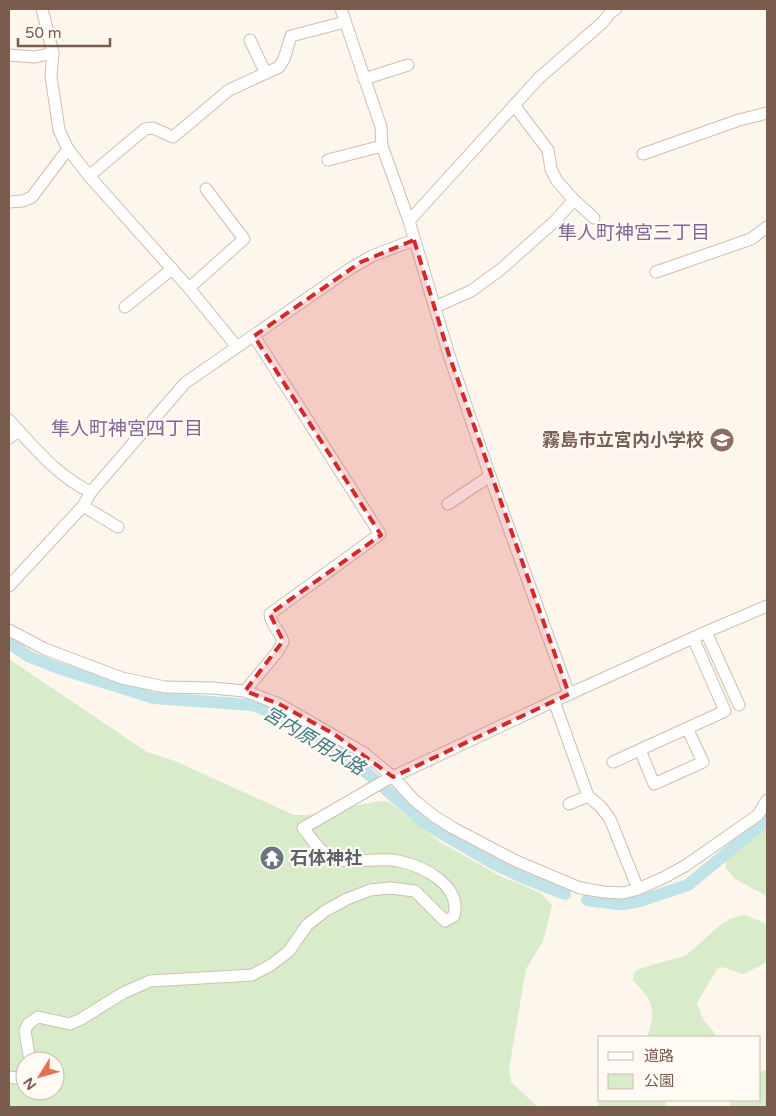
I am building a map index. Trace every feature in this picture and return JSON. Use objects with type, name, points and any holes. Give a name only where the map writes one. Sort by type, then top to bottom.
[{"type":"street","points":[[42,9],[53,53],[51,76],[61,137],[89,176],[189,288],[237,347]]},
{"type":"street","points":[[342,9],[381,127],[382,146],[409,221],[449,355],[490,476],[569,694]]},
{"type":"street","points":[[409,221],[539,78],[602,24],[611,12],[616,9]]},
{"type":"street","points":[[89,176],[142,130],[154,128],[173,137],[230,90],[279,67],[284,60],[291,36],[345,22]]},
{"type":"street","points":[[250,40],[265,72]]},
{"type":"street","points":[[9,54],[35,57],[53,53]]},
{"type":"street","points":[[364,79],[408,65]]},
{"type":"street","points":[[514,105],[548,150],[553,175],[574,200],[594,218]]},
{"type":"street","points":[[643,154],[739,120],[767,113]]},
{"type":"street","points":[[328,160],[382,146]]},
{"type":"street","points":[[9,202],[23,201],[32,197],[68,149]]},
{"type":"street","points":[[189,288],[244,240],[206,189]]},
{"type":"street","points":[[435,307],[471,291],[500,270],[554,222],[574,200]]},
{"type":"street","points":[[656,272],[751,239],[767,227]]},
{"type":"street","points":[[9,586],[83,506],[92,492],[185,382],[356,265],[372,256],[414,240]]},
{"type":"street","points":[[125,307],[172,269]]},
{"type":"street","points":[[245,691],[278,651],[283,642],[270,618],[270,614],[380,534],[254,336]]},
{"type":"street","points":[[9,420],[38,452],[71,482],[92,492]]},
{"type":"street","points":[[9,438],[19,431]]},
{"type":"street","points":[[448,504],[490,476]]},
{"type":"street","points":[[83,506],[118,527]]},
{"type":"street","points":[[28,1051],[25,1031],[28,1024],[38,1018],[70,1024],[123,993],[150,981],[252,975],[271,965],[289,951],[307,925],[326,911],[347,899],[370,890],[390,888],[415,891],[445,921],[454,916],[457,906],[452,894],[445,884],[423,869],[397,861],[336,859],[323,852],[304,828],[390,778],[569,694],[767,606]]},
{"type":"street","points":[[9,630],[27,641],[61,656],[106,673],[137,682],[165,687],[245,691],[279,704],[364,753],[434,816],[474,840],[516,861],[580,888],[614,894],[638,889],[663,878],[685,866],[758,815],[767,800]]},
{"type":"street","points":[[706,632],[739,706]]},
{"type":"street","points":[[613,762],[725,711],[692,638]]},
{"type":"street","points":[[554,701],[588,796],[601,807],[610,819],[638,889]]},
{"type":"street","points":[[640,750],[654,784],[703,762],[687,728]]},
{"type":"street","points":[[569,804],[588,796]]},
{"type":"highlighted area","points":[[414,240],[449,355],[569,694],[393,777],[334,734],[279,704],[245,691],[283,641],[270,614],[381,535],[254,336],[361,262]]},
{"type":"green space","points":[[9,659],[147,752],[175,761],[294,815],[308,815],[380,801],[389,802],[440,842],[500,876],[541,893],[552,905],[543,941],[526,969],[509,1069],[511,1082],[538,1107],[9,1107]]},
{"type":"green space","points":[[767,826],[767,896],[735,879],[726,868],[726,859]]},
{"type":"green space","points":[[745,915],[767,924],[767,962],[743,974],[722,967],[717,969],[697,1003],[703,1019],[717,1036],[647,1036],[652,1020],[651,1006],[645,994],[633,980],[634,973],[638,969],[684,956],[719,926],[735,917]]},
{"type":"green space","points":[[767,1070],[767,1107],[731,1107],[729,1101],[761,1101],[761,1071]]},
{"type":"green space","points":[[600,1101],[665,1101],[668,1107],[597,1107]]},
{"type":"waterway","name":"宮内原用水路","points":[[9,643],[30,657],[61,669],[154,698],[253,705],[273,713],[352,760],[422,821],[439,832],[491,862],[526,879],[565,894]]},
{"type":"waterway","name":"宮内原用水路","points":[[587,900],[626,904],[688,885],[767,820]]},
{"type":"place","name":"霧島市立宮内小学校","points":[[722,440]]},
{"type":"place","name":"石体神社","points":[[272,858]]},
{"type":"district","name":"隼人町神宮三丁目","points":[[634,233]]},
{"type":"district","name":"隼人町神宮四丁目","points":[[127,429]]}]
